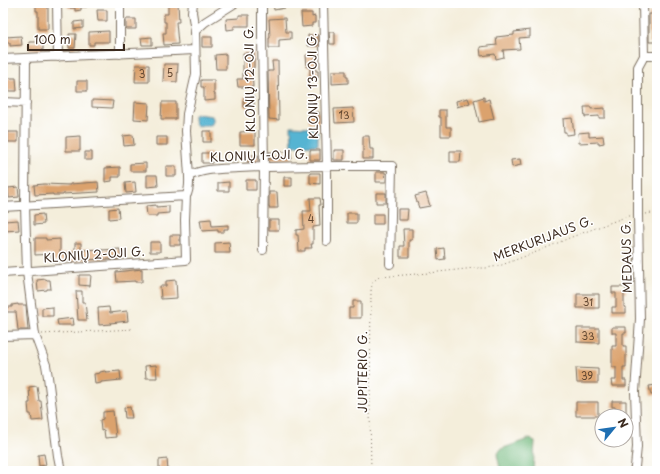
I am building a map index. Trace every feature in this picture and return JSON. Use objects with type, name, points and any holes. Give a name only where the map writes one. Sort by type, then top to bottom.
[{"type":"street","points":[[56,3],[58,57]]},
{"type":"street","points":[[120,3],[120,54]]},
{"type":"street","points":[[3,207],[186,196],[189,189],[186,131],[187,114],[196,74],[195,31],[192,12],[193,3]]},
{"type":"street","points":[[195,31],[205,22],[235,3]]},
{"type":"street","name":"KLONIŲ 12-OJI G.","points":[[262,3],[264,166],[263,250]]},
{"type":"street","name":"KLONIŲ 13-OJI G.","points":[[323,3],[327,166],[327,241]]},
{"type":"street","name":"MEDAUS G.","points":[[634,471],[636,467],[637,447],[635,392],[640,319],[638,67],[644,56],[643,3]]},
{"type":"street","points":[[3,59],[195,50]]},
{"type":"street","points":[[644,56],[657,56]]},
{"type":"street","points":[[26,58],[25,206],[28,272],[35,335],[46,365],[61,471]]},
{"type":"street","points":[[3,102],[26,103]]},
{"type":"street","name":"KLONIŲ 1-OJI G.","points":[[189,176],[199,171],[264,166],[392,166],[390,264]]},
{"type":"street","name":"KLONIŲ 2-OJI G.","points":[[3,273],[186,260],[186,196]]},
{"type":"street","points":[[3,336],[35,335]]},
{"type":"path","name":"MERKURIJAUS G.","points":[[379,277],[429,274],[499,266],[591,229],[628,216],[657,212]]},
{"type":"path","name":"JUPITERIO G.","points":[[372,471],[370,409],[371,291],[372,283],[379,277]]},
{"type":"path","points":[[35,335],[132,329]]},
{"type":"green space","points":[[531,438],[535,442],[533,471],[502,471],[497,455],[501,449]]},
{"type":"water","points":[[194,115],[212,116],[213,121],[211,125],[197,126]]},
{"type":"water","points":[[291,126],[308,127],[318,132],[318,145],[292,146]]},
{"type":"building","points":[[36,3],[48,3],[48,29],[38,29],[38,11],[36,11]]},
{"type":"building","points":[[67,3],[86,3],[87,7],[81,7],[81,10],[75,11],[75,8],[68,8]]},
{"type":"building","points":[[168,3],[178,3],[179,22],[176,22],[178,44],[164,45],[163,33],[166,33],[166,22],[164,22],[164,14],[168,14]]},
{"type":"building","points":[[273,3],[284,3],[285,8],[274,10]]},
{"type":"building","points":[[97,10],[107,10],[107,21],[98,21]]},
{"type":"building","points":[[301,13],[312,13],[312,17],[315,16],[315,23],[312,23],[312,26],[302,27]]},
{"type":"building","points":[[649,14],[657,14],[657,23],[655,23],[655,42],[649,42]]},
{"type":"building","points":[[239,15],[249,15],[249,26],[234,26],[234,29],[227,30],[226,19],[239,18]]},
{"type":"building","points":[[285,18],[286,32],[291,32],[291,39],[279,40],[279,48],[269,48],[269,19]]},
{"type":"building","points":[[126,19],[136,19],[136,29],[126,29]]},
{"type":"building","points":[[83,21],[83,28],[74,29],[74,22]]},
{"type":"building","points":[[530,30],[530,37],[519,38],[520,49],[503,50],[504,57],[496,59],[495,54],[481,56],[480,47],[497,45],[496,37],[514,35],[514,32]]},
{"type":"building","points":[[109,31],[109,42],[94,42],[94,45],[89,45],[89,32]]},
{"type":"building","points":[[329,32],[335,32],[335,44],[330,44]]},
{"type":"building","points":[[69,34],[76,34],[75,48],[69,48]]},
{"type":"building","points":[[308,35],[318,35],[318,46],[308,46]]},
{"type":"building","points":[[21,36],[22,45],[10,46],[10,43],[6,43],[5,37]]},
{"type":"building","points":[[152,37],[152,45],[142,45],[141,38]]},
{"type":"building","points":[[202,37],[212,37],[212,47],[202,47]]},
{"type":"building","points":[[29,42],[43,42],[43,50],[29,50]]},
{"type":"building","points":[[243,53],[254,53],[254,68],[252,68],[253,87],[238,87],[237,79],[243,79]]},
{"type":"building","points":[[226,54],[226,69],[216,69],[215,55]]},
{"type":"building","points":[[306,55],[315,55],[318,78],[310,78],[310,67],[307,67]]},
{"type":"building","points":[[272,61],[278,61],[279,120],[269,119],[268,71],[273,71]]},
{"type":"building","points":[[164,64],[178,64],[177,82],[163,81]]},
{"type":"building","points":[[136,65],[149,65],[149,82],[135,82]]},
{"type":"building","points":[[332,71],[346,71],[348,83],[332,84]]},
{"type":"building","points":[[6,78],[16,78],[17,91],[7,91]]},
{"type":"building","points":[[201,80],[214,80],[215,100],[204,101],[204,87],[201,87]]},
{"type":"building","points":[[77,81],[87,81],[87,91],[77,91]]},
{"type":"building","points":[[244,97],[254,97],[254,107],[244,107]]},
{"type":"building","points":[[484,97],[484,101],[489,99],[494,119],[479,122],[474,100]]},
{"type":"building","points":[[468,98],[470,103],[457,107],[456,101]]},
{"type":"building","points":[[92,100],[113,101],[112,108],[92,107]]},
{"type":"building","points":[[135,102],[149,103],[148,120],[134,119]]},
{"type":"building","points":[[162,102],[176,102],[176,119],[161,119]]},
{"type":"building","points":[[584,107],[591,107],[591,109],[605,108],[605,118],[599,118],[599,116],[585,117]]},
{"type":"building","points":[[353,108],[354,122],[335,123],[334,109]]},
{"type":"building","points":[[439,110],[446,110],[446,127],[451,127],[451,136],[441,136],[441,117],[439,117]]},
{"type":"building","points":[[309,112],[319,112],[319,123],[309,123]]},
{"type":"building","points":[[572,118],[574,134],[566,135],[566,132],[564,132],[563,119]]},
{"type":"building","points":[[203,131],[211,131],[211,142],[203,142]]},
{"type":"building","points":[[255,131],[255,145],[240,145],[240,132]]},
{"type":"building","points":[[8,132],[18,132],[18,142],[8,142]]},
{"type":"building","points":[[589,132],[589,137],[603,136],[604,143],[579,143],[578,133]]},
{"type":"building","points":[[133,135],[134,145],[124,146],[123,136]]},
{"type":"building","points":[[80,136],[80,151],[66,151],[66,137]]},
{"type":"building","points":[[363,136],[369,136],[370,149],[373,149],[373,159],[363,159]]},
{"type":"building","points":[[156,137],[167,137],[167,145],[156,145]]},
{"type":"building","points":[[310,150],[320,150],[320,160],[310,160]]},
{"type":"building","points":[[334,150],[344,150],[344,160],[334,160]]},
{"type":"building","points":[[450,151],[461,151],[460,162],[450,162]]},
{"type":"building","points":[[85,152],[92,152],[92,160],[85,160]]},
{"type":"building","points":[[269,152],[291,152],[292,159],[269,159]]},
{"type":"building","points":[[202,153],[212,153],[212,163],[202,163]]},
{"type":"building","points":[[246,155],[258,155],[258,162],[247,162]]},
{"type":"building","points":[[520,159],[521,165],[512,167],[511,160]]},
{"type":"building","points":[[146,163],[146,171],[130,171],[130,164]]},
{"type":"building","points":[[166,166],[176,166],[176,176],[166,176]]},
{"type":"building","points":[[120,167],[120,177],[112,177],[112,181],[105,182],[105,168]]},
{"type":"building","points":[[376,172],[385,172],[386,182],[376,182]]},
{"type":"building","points":[[310,173],[320,173],[320,184],[310,183]]},
{"type":"building","points":[[147,175],[157,175],[158,186],[147,187]]},
{"type":"building","points":[[284,177],[292,177],[292,186],[284,186]]},
{"type":"building","points":[[246,180],[256,180],[256,190],[246,190]]},
{"type":"building","points":[[98,182],[99,192],[63,195],[35,195],[34,185],[70,185]]},
{"type":"building","points":[[135,182],[136,192],[126,193],[125,183]]},
{"type":"building","points":[[229,182],[229,191],[218,191],[218,183]]},
{"type":"building","points":[[18,187],[19,197],[9,198],[8,188]]},
{"type":"building","points":[[269,192],[277,192],[278,208],[269,208]]},
{"type":"building","points":[[376,193],[386,193],[386,203],[376,203]]},
{"type":"building","points":[[426,193],[430,206],[419,208],[415,196]]},
{"type":"building","points":[[310,198],[320,198],[320,226],[313,227],[312,248],[305,248],[305,251],[299,251],[298,235],[296,235],[296,230],[304,229],[303,211],[311,211]]},
{"type":"building","points":[[156,205],[156,207],[169,206],[169,213],[157,214],[157,216],[147,216],[146,206]]},
{"type":"building","points":[[118,208],[119,218],[109,219],[109,209]]},
{"type":"building","points":[[398,209],[408,209],[407,220],[398,220]]},
{"type":"building","points":[[347,213],[357,213],[357,223],[347,223]]},
{"type":"building","points":[[43,214],[44,224],[34,225],[34,215]]},
{"type":"building","points":[[373,214],[383,214],[383,224],[373,224]]},
{"type":"building","points":[[211,219],[212,226],[228,225],[228,229],[224,229],[224,232],[218,232],[218,230],[202,231],[200,220]]},
{"type":"building","points":[[18,220],[19,230],[4,231],[4,221]]},
{"type":"building","points":[[269,220],[279,220],[279,230],[269,230]]},
{"type":"building","points":[[403,229],[412,229],[412,240],[409,240],[409,257],[400,257],[400,246],[404,246]]},
{"type":"building","points":[[170,235],[180,235],[180,245],[170,245]]},
{"type":"building","points":[[35,238],[46,238],[46,240],[60,239],[60,254],[75,252],[75,243],[81,243],[81,250],[120,249],[121,259],[79,260],[72,262],[52,261],[52,254],[35,255]]},
{"type":"building","points":[[150,242],[160,242],[160,252],[150,252]]},
{"type":"building","points":[[229,242],[230,253],[215,253],[215,243]]},
{"type":"building","points":[[444,248],[445,259],[438,260],[437,249]]},
{"type":"building","points":[[142,269],[142,282],[117,282],[116,272]]},
{"type":"building","points":[[79,275],[91,275],[90,286],[79,285]]},
{"type":"building","points":[[37,280],[50,280],[51,289],[38,291]]},
{"type":"building","points":[[176,280],[177,298],[161,299],[160,286],[166,286],[166,281]]},
{"type":"building","points":[[612,287],[626,287],[626,293],[624,293],[624,307],[626,307],[626,313],[612,313],[612,307],[616,307],[616,293],[612,293]]},
{"type":"building","points":[[76,291],[82,291],[82,302],[85,302],[87,320],[78,320]]},
{"type":"building","points":[[577,294],[599,294],[599,308],[577,308]]},
{"type":"building","points":[[353,301],[361,301],[361,318],[349,318],[349,308],[353,308]]},
{"type":"building","points":[[12,305],[26,305],[28,330],[18,330],[16,312],[3,312],[3,307],[12,307]]},
{"type":"building","points":[[53,307],[53,316],[42,316],[42,308]]},
{"type":"building","points":[[109,307],[110,313],[127,311],[128,321],[99,325],[98,308]]},
{"type":"building","points":[[73,318],[74,325],[58,325],[57,320]]},
{"type":"building","points":[[612,327],[626,327],[626,333],[623,333],[623,346],[626,346],[626,367],[623,367],[623,380],[626,380],[626,386],[612,386],[611,380],[616,380],[616,367],[612,367],[612,346],[616,346],[616,333],[612,333]]},
{"type":"building","points":[[577,328],[599,328],[599,343],[577,342]]},
{"type":"building","points":[[156,365],[157,378],[146,378],[145,366]]},
{"type":"building","points":[[576,368],[598,369],[598,383],[577,383]]},
{"type":"building","points":[[105,371],[120,371],[121,380],[95,384],[94,374]]},
{"type":"building","points":[[657,385],[657,394],[651,395],[649,386]]},
{"type":"building","points":[[37,386],[39,401],[41,401],[43,420],[32,421],[31,414],[29,414],[28,403],[30,403],[29,387]]},
{"type":"building","points":[[612,401],[626,401],[626,408],[612,407]]},
{"type":"building","points":[[576,402],[598,402],[598,408],[594,408],[594,416],[576,416]]},
{"type":"building","points":[[130,407],[132,418],[125,418],[124,408]]},
{"type":"building","points":[[113,411],[116,437],[105,438],[104,430],[101,431],[100,420],[103,419],[103,412]]},
{"type":"building","points":[[44,454],[46,465],[39,466],[38,455]]},
{"type":"building","points":[[167,459],[168,471],[159,471],[159,460]]}]
